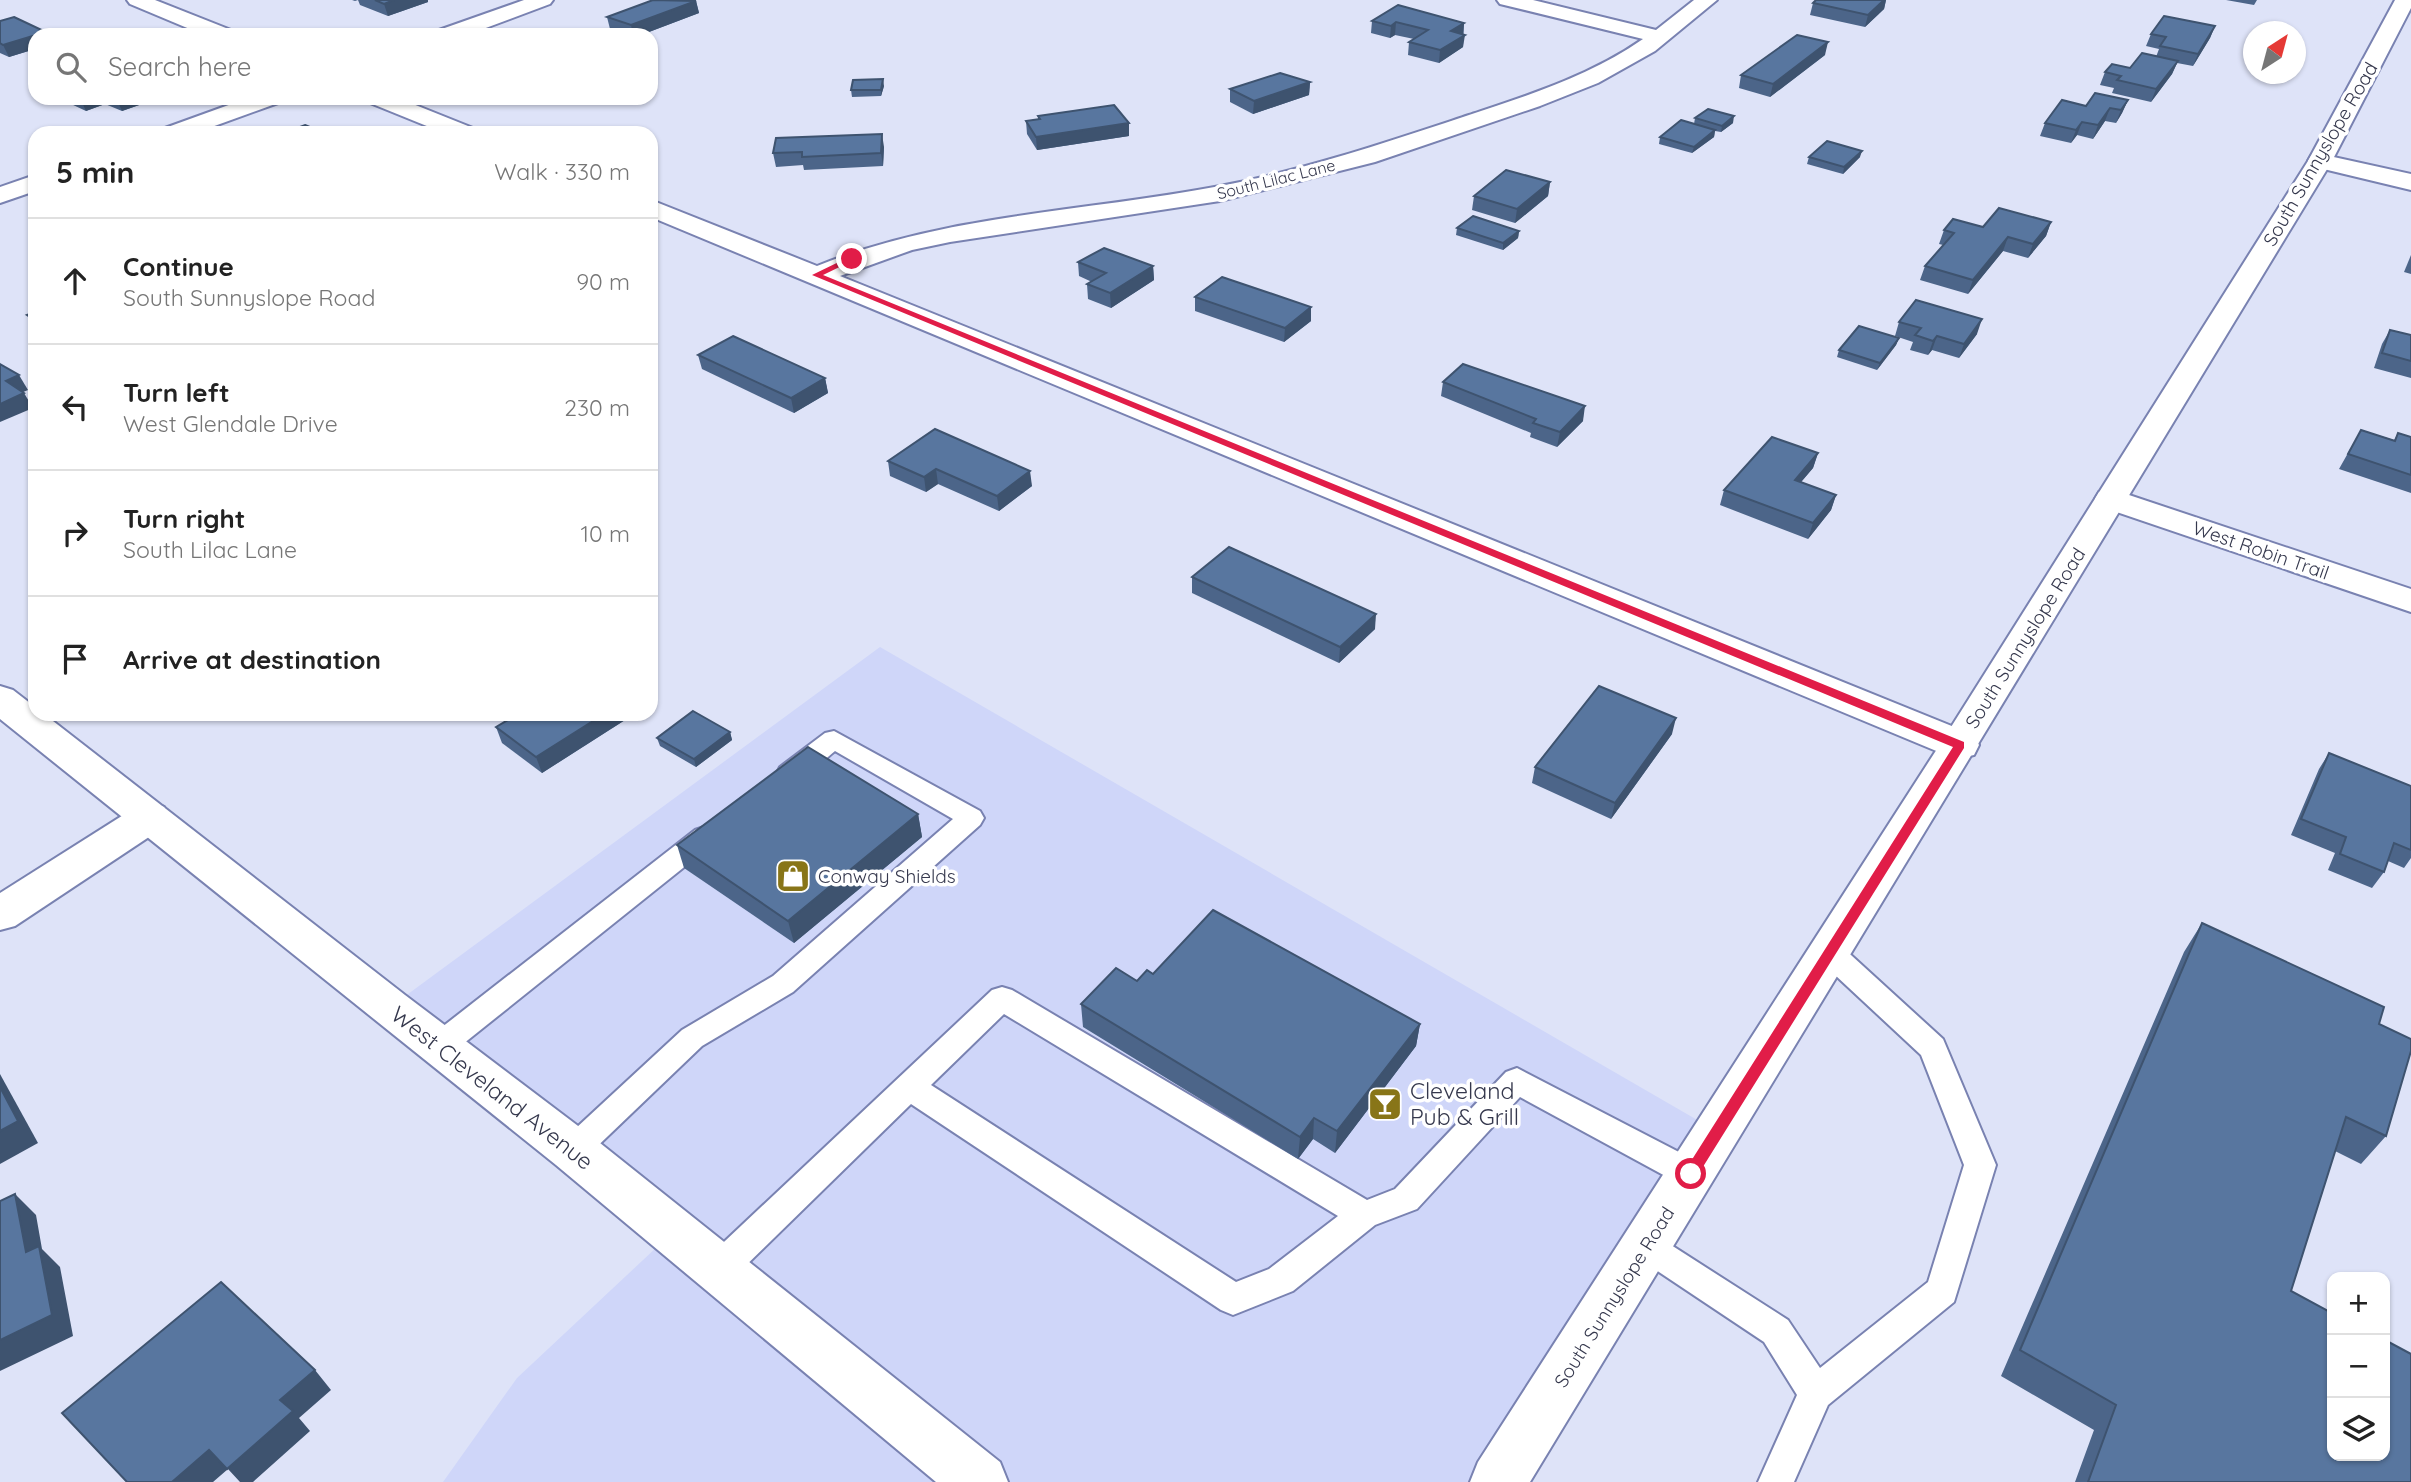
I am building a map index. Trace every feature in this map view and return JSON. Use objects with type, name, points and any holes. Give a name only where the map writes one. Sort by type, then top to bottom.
[{"type":"street","points":[[137,0],[206,28]]},
{"type":"street","points":[[466,28],[544,0]]},
{"type":"street","points":[[1507,0],[1659,37]]},
{"type":"street","name":"South Lilac Lane","points":[[816,275],[852,259],[920,239],[977,228],[1187,200],[1290,179],[1438,133],[1570,86],[1624,61],[1707,0]]},
{"type":"street","name":"South Sunnyslope Road","points":[[1498,1482],[1830,953],[2320,161],[2405,0]]},
{"type":"street","points":[[192,126],[251,105]]},
{"type":"street","points":[[396,105],[448,126]]},
{"type":"street","points":[[2320,161],[2411,183]]},
{"type":"street","points":[[0,195],[28,185]]},
{"type":"street","points":[[658,211],[1959,745]]},
{"type":"street","name":"West Robin Trail","points":[[2111,499],[2411,601]]},
{"type":"street","name":"West Cleveland Avenue","points":[[0,699],[573,1150],[980,1482]]},
{"type":"street","points":[[0,914],[150,817]]},
{"type":"lane","points":[[573,1150],[692,1038],[783,984],[971,818],[834,739],[771,786]]},
{"type":"lane","points":[[438,1046],[729,818]]},
{"type":"lane","points":[[1776,1482],[1816,1392],[1942,1291],[1980,1165],[1933,1048],[1830,953]]},
{"type":"lane","points":[[720,1268],[1002,998],[1364,1215]]},
{"type":"lane","points":[[908,1086],[1233,1299],[1281,1280],[1364,1215],[1406,1199],[1517,1081],[1691,1174]]},
{"type":"lane","points":[[1646,1246],[1776,1331],[1816,1392]]},
{"type":"shaded area","points":[[880,647],[1718,1132],[1498,1482],[443,1482],[517,1378],[674,1231],[389,1008]]},
{"type":"building","points":[[375,0],[394,0],[384,4]]},
{"type":"building","points":[[653,0],[696,1],[631,25],[607,17]]},
{"type":"building","points":[[1816,0],[1884,0],[1868,15],[1813,3]]},
{"type":"building","points":[[1398,5],[1464,23],[1451,31],[1465,35],[1440,50],[1409,42],[1428,30],[1396,22],[1391,26],[1372,21]]},
{"type":"building","points":[[2164,16],[2215,26],[2198,54],[2160,46],[2166,37],[2151,34]]},
{"type":"building","points":[[14,17],[37,28],[28,28],[28,37],[3,45],[0,43],[0,21]]},
{"type":"building","points":[[1797,35],[1828,42],[1773,84],[1741,75]]},
{"type":"building","points":[[2142,53],[2178,61],[2156,89],[2117,80],[2121,76],[2105,72],[2112,64],[2130,68]]},
{"type":"building","points":[[1280,73],[1310,82],[1254,101],[1230,89]]},
{"type":"building","points":[[883,79],[881,90],[851,90],[853,80]]},
{"type":"building","points":[[2095,93],[2128,100],[2121,110],[2110,108],[2098,125],[2082,122],[2076,130],[2045,123],[2062,100],[2086,106]]},
{"type":"building","points":[[1114,105],[1129,123],[1036,137],[1026,121],[1040,119],[1038,116]]},
{"type":"building","points":[[1708,109],[1734,116],[1722,126],[1695,118]]},
{"type":"building","points":[[1681,120],[1715,130],[1694,147],[1660,137]]},
{"type":"building","points":[[882,134],[881,153],[802,157],[802,152],[773,153],[776,138]]},
{"type":"building","points":[[1827,141],[1862,151],[1844,167],[1809,157]]},
{"type":"building","points":[[1506,170],[1550,182],[1517,209],[1474,196]]},
{"type":"building","points":[[1999,208],[2051,222],[2033,244],[2008,237],[1973,280],[1925,266],[1954,233],[1944,230],[1953,219],[1983,227]]},
{"type":"building","points":[[1473,216],[1519,231],[1503,243],[1457,228]]},
{"type":"building","points":[[1104,248],[1153,266],[1110,293],[1087,284],[1106,273],[1078,262]]},
{"type":"building","points":[[1222,277],[1311,307],[1285,328],[1195,297]]},
{"type":"building","points":[[1916,300],[1982,319],[1964,344],[1937,336],[1933,341],[1915,335],[1921,328],[1899,322]]},
{"type":"building","points":[[1859,326],[1899,338],[1880,363],[1839,350]]},
{"type":"building","points":[[2390,330],[2411,335],[2411,361],[2382,353]]},
{"type":"building","points":[[733,336],[825,378],[791,398],[698,355]]},
{"type":"building","points":[[0,364],[19,375],[6,381],[24,393],[0,404]]},
{"type":"building","points":[[1463,364],[1585,406],[1560,432],[1533,423],[1536,419],[1443,382]]},
{"type":"building","points":[[935,429],[1030,471],[997,496],[936,469],[924,477],[888,461]]},
{"type":"building","points":[[2361,430],[2395,441],[2398,433],[2411,437],[2411,475],[2348,454]]},
{"type":"building","points":[[1772,437],[1818,453],[1795,480],[1836,495],[1813,523],[1724,490]]},
{"type":"building","points":[[1229,547],[1376,614],[1340,647],[1192,577]]},
{"type":"building","points":[[1599,686],[1676,718],[1615,803],[1535,767]]},
{"type":"building","points":[[693,711],[730,732],[694,759],[657,738]]},
{"type":"building","points":[[506,721],[593,721],[536,757],[496,727]]},
{"type":"building","points":[[808,747],[918,814],[788,921],[677,845]]},
{"type":"building","points":[[2329,753],[2411,786],[2411,850],[2394,843],[2384,872],[2340,854],[2346,837],[2301,819]]},
{"type":"building","points":[[1213,910],[1420,1024],[1337,1131],[1314,1118],[1300,1137],[1081,1004],[1116,968],[1137,981],[1147,970],[1153,974]]},
{"type":"building","points":[[2202,923],[2384,1007],[2379,1024],[2411,1039],[2411,1051],[2386,1136],[2346,1117],[2291,1291],[2327,1310],[2327,1461],[2390,1461],[2390,1343],[2411,1354],[2411,1482],[2088,1482],[2116,1405],[2020,1350]]},
{"type":"building","points":[[0,1087],[18,1121],[0,1131]]},
{"type":"building","points":[[15,1194],[26,1252],[39,1246],[52,1315],[0,1340],[0,1201]]},
{"type":"building","points":[[221,1282],[315,1370],[280,1400],[293,1411],[227,1469],[209,1450],[172,1482],[127,1482],[62,1413]]},
{"type":"place","name":"Conway Shields","points":[[793,876]]},
{"type":"place","name":"Cleveland Pub & Grill","points":[[1385,1104]]},
{"type":"route","points":[[852,259],[816,275],[1959,745],[1691,1174]]}]
